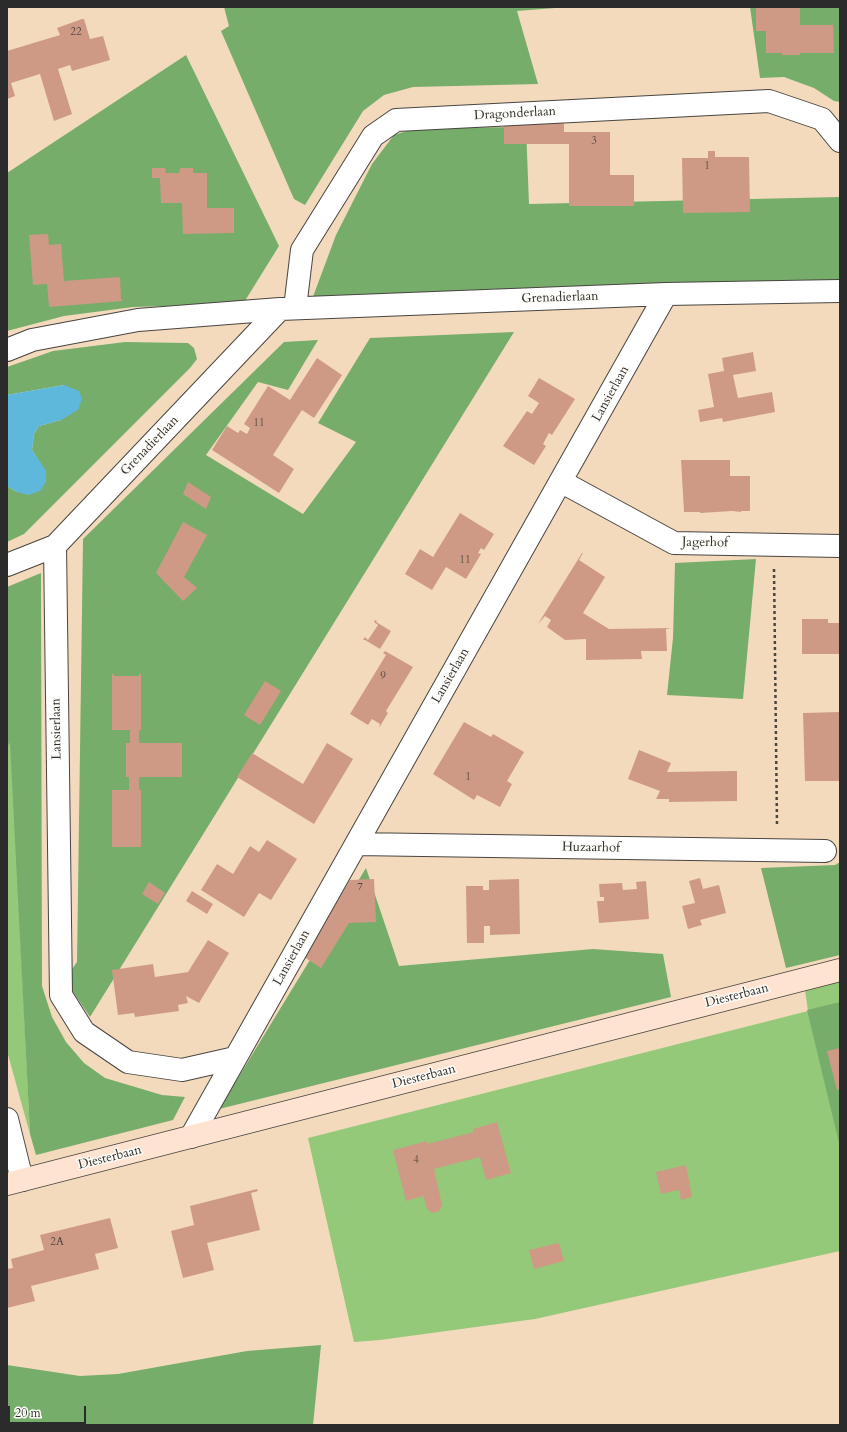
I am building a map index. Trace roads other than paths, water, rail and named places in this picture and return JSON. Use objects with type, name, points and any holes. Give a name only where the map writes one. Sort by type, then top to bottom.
[{"type":"street","name":"Dragonderlaan","points":[[288,308],[302,250],[373,136],[396,120],[769,101],[822,119],[840,141]]},
{"type":"street","name":"Grenadierlaan","points":[[7,350],[32,340],[138,320],[288,308],[666,294],[840,292]]},
{"type":"street","name":"Lansierlaan","points":[[191,1137],[562,482],[666,294]]},
{"type":"street","name":"Grenadierlaan","points":[[7,564],[55,546],[288,308]]},
{"type":"street","name":"Jagerhof","points":[[562,482],[674,543],[840,546]]},
{"type":"street","name":"Lansierlaan","points":[[55,546],[61,995],[84,1032],[128,1062],[182,1070],[235,1058]]},
{"type":"street","name":"Huzaarhof","points":[[356,844],[825,851]]},
{"type":"street","name":"Diesterbaan","points":[[14,1182],[840,970]]},
{"type":"street","points":[[7,1119],[14,1182]]},
{"type":"water","points":[[64,385],[79,391],[82,399],[78,410],[61,420],[39,426],[34,434],[32,450],[46,471],[46,482],[40,491],[28,495],[17,492],[7,486],[7,395]]}]
